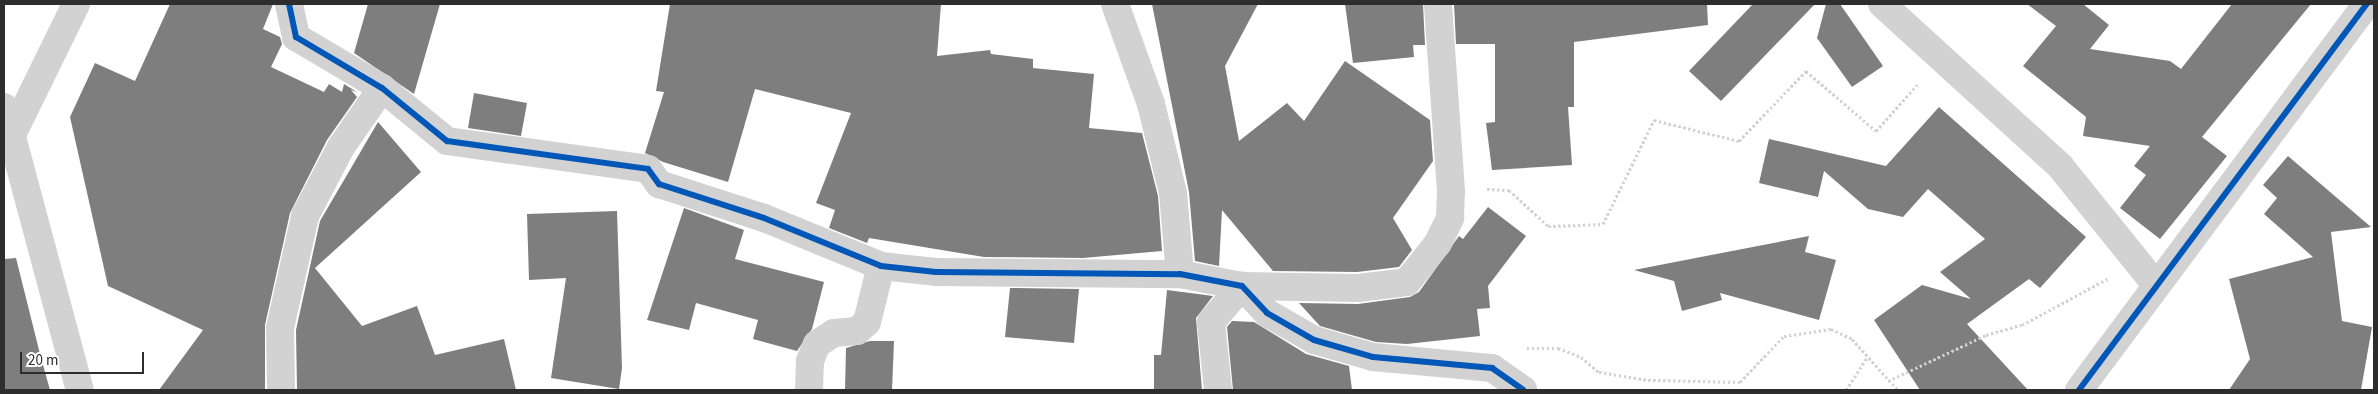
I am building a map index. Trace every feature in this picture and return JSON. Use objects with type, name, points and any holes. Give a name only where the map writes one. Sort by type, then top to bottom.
[{"type":"street","points":[[8,144],[76,4]]},
{"type":"street","points":[[289,4],[296,37],[382,88],[447,141],[648,169],[659,184],[764,218],[882,266],[936,272],[1180,274],[1242,286],[1358,288],[1407,282],[1438,243],[1450,218],[1451,191],[1438,4]]},
{"type":"street","points":[[1116,4],[1151,104],[1171,184],[1180,274]]},
{"type":"street","points":[[1882,4],[2060,166],[2137,264],[2156,285]]},
{"type":"street","points":[[2078,390],[2367,4]]},
{"type":"street","points":[[281,390],[280,328],[305,216],[341,148],[382,88]]},
{"type":"street","points":[[4,107],[8,144],[80,390]]},
{"type":"street","points":[[808,390],[810,361],[817,344],[834,334],[857,331],[867,322],[882,266]]},
{"type":"street","points":[[1242,286],[1267,313],[1314,340],[1373,357],[1492,368],[1523,390]]},
{"type":"street","points":[[1218,390],[1211,322],[1242,286]]},
{"type":"path","points":[[1451,191],[1509,190],[1548,226],[1603,224],[1654,120],[1739,141],[1806,71],[1876,131],[1941,59]]},
{"type":"path","points":[[1888,380],[1986,334],[2022,325],[2137,264]]},
{"type":"path","points":[[1477,367],[1490,355],[1521,347],[1558,348],[1581,357],[1599,372],[1648,380],[1740,382],[1784,336],[1831,329],[1852,339],[1866,358],[1898,390]]},
{"type":"path","points":[[1846,390],[1866,358]]},
{"type":"building","points":[[170,4],[273,4],[263,29],[280,37],[282,44],[271,67],[324,92],[329,84],[342,92],[344,84],[357,92],[351,90],[357,97],[327,140],[290,213],[265,325],[265,390],[159,390],[203,330],[108,286],[70,117],[95,63],[135,81]]},
{"type":"building","points":[[368,4],[440,4],[414,94],[354,53]]},
{"type":"building","points":[[670,4],[941,4],[937,56],[990,50],[991,54],[1033,59],[1033,68],[1094,74],[1089,128],[1142,133],[1158,196],[1162,251],[1083,258],[984,257],[869,238],[867,243],[829,228],[835,210],[816,203],[851,113],[755,89],[728,182],[663,162],[645,153],[664,92],[656,91]]},
{"type":"building","points":[[1152,4],[1258,4],[1225,66],[1239,141],[1287,103],[1304,121],[1345,61],[1430,120],[1433,161],[1393,218],[1412,250],[1399,267],[1357,272],[1273,271],[1222,210],[1219,266],[1195,261],[1189,192]]},
{"type":"building","points":[[1345,4],[1423,4],[1425,45],[1413,45],[1414,57],[1353,63]]},
{"type":"building","points":[[1454,4],[1707,4],[1708,25],[1574,42],[1574,107],[1568,107],[1572,165],[1492,170],[1486,123],[1495,122],[1495,44],[1456,44]]},
{"type":"building","points":[[1753,4],[1815,4],[1721,101],[1689,71]]},
{"type":"building","points":[[1826,4],[1840,4],[1883,66],[1852,87],[1817,38]]},
{"type":"building","points":[[2027,4],[2083,4],[2109,25],[2090,49],[2170,61],[2181,69],[2232,4],[2311,4],[2202,137],[2227,156],[2160,239],[2120,208],[2146,175],[2134,166],[2150,146],[2083,136],[2086,117],[2023,66],[2056,26]]},
{"type":"building","points":[[474,93],[527,103],[521,136],[468,128]]},
{"type":"building","points":[[1939,107],[2086,237],[2040,288],[2029,279],[1967,324],[2028,390],[1920,390],[1874,320],[1922,285],[1971,299],[1940,272],[1985,239],[1928,189],[1903,217],[1868,209],[1824,171],[1818,197],[1759,183],[1769,139],[1886,166]]},
{"type":"building","points":[[378,122],[421,172],[315,268],[362,326],[417,306],[435,355],[504,339],[516,390],[297,390],[296,330],[320,221]]},
{"type":"building","points":[[2288,156],[2371,227],[2331,232],[2342,321],[2372,327],[2361,390],[2229,390],[2250,359],[2229,279],[2313,257],[2264,214],[2277,198],[2263,185]]},
{"type":"building","points":[[1488,207],[1526,236],[1488,286],[1490,308],[1477,309],[1480,336],[1407,344],[1376,342],[1320,326],[1299,303],[1358,304],[1410,297],[1419,292],[1459,236],[1463,239]]},
{"type":"building","points":[[684,208],[744,230],[735,259],[824,282],[812,329],[797,351],[753,339],[758,320],[696,303],[689,330],[647,320]]},
{"type":"building","points":[[617,211],[622,368],[619,389],[551,378],[566,278],[529,280],[527,214]]},
{"type":"building","points":[[1809,236],[1805,252],[1836,260],[1819,320],[1720,293],[1722,300],[1682,311],[1674,281],[1634,270]]},
{"type":"building","points":[[16,258],[50,390],[4,390],[4,259]]},
{"type":"building","points":[[1010,288],[1079,289],[1074,343],[1005,337]]},
{"type":"building","points":[[1167,290],[1213,296],[1196,318],[1202,390],[1154,390],[1154,355],[1161,355]]},
{"type":"building","points":[[1232,321],[1254,322],[1306,354],[1349,366],[1352,390],[1233,390],[1227,327]]},
{"type":"building","points":[[870,341],[894,341],[892,390],[845,390],[846,348]]},
{"type":"cycle path","points":[[289,4],[296,37],[382,88],[447,141],[648,169],[659,184],[764,218],[881,266],[936,272],[1180,274],[1242,286],[1267,313],[1314,340],[1373,357],[1492,368],[1523,390]]},
{"type":"cycle path","points":[[2079,390],[2367,4]]}]
